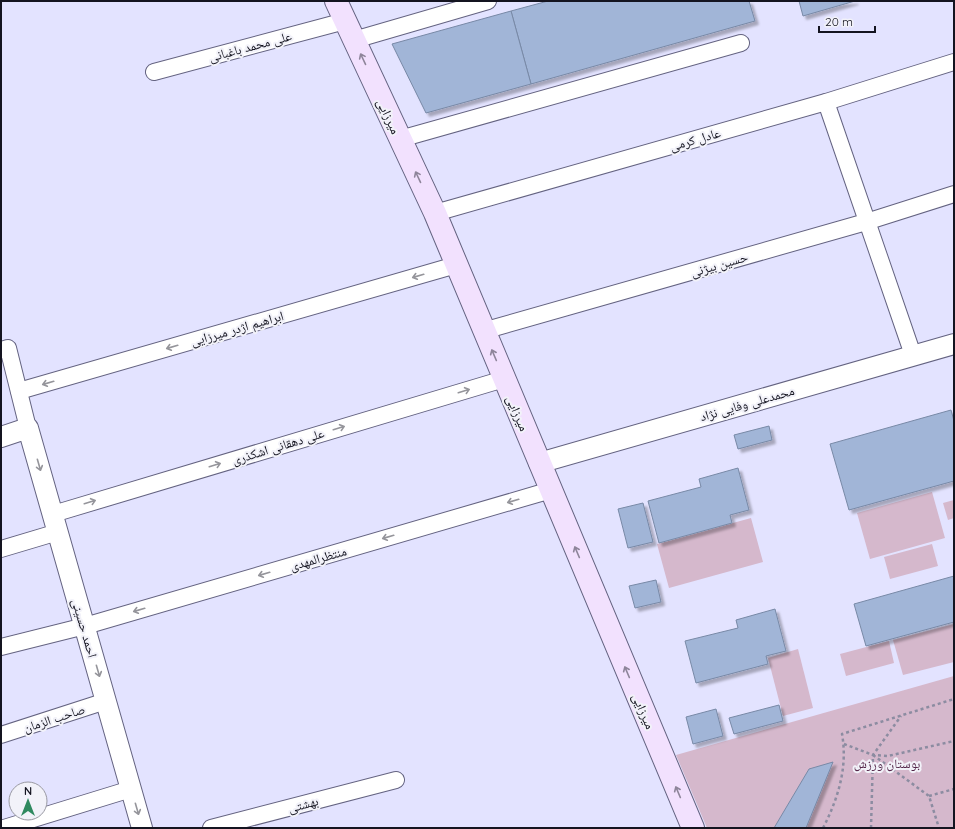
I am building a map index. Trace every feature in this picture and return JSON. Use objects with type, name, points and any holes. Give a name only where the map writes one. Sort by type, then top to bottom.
[{"type":"main road","name":"میرزایی","points":[[336,1],[435,213],[483,331],[693,828]]},
{"type":"street","name":"علی محمد باغبانی","points":[[154,72],[488,1]]},
{"type":"street","points":[[400,139],[741,43]]},
{"type":"street","name":"عادل کرمی","points":[[435,213],[826,102],[954,62]]},
{"type":"street","points":[[826,102],[913,355]]},
{"type":"street","name":"حسین بیژنی","points":[[483,331],[866,222],[954,194]]},
{"type":"street","name":"ابراهیم اژدر میرزایی","points":[[19,391],[456,265]]},
{"type":"street","name":"محمدعلی وفایی نژاد","points":[[539,462],[954,344]]},
{"type":"street","points":[[1,437],[28,428],[19,391],[4,349]]},
{"type":"street","name":"علی دهقانی اشکذری","points":[[1,549],[55,523],[504,379]]},
{"type":"street","name":"احمد حسینی","points":[[28,428],[142,828]]},
{"type":"street","name":"منتظرالمهدی","points":[[1,647],[85,626],[551,490]]},
{"type":"street","name":"صاحب الزمان","points":[[1,735],[106,701]]},
{"type":"street","name":"بهشتی","points":[[211,828],[396,780]]},
{"type":"street","points":[[4,828],[131,790]]},
{"type":"path","points":[[823,828],[832,810],[840,786],[844,762],[844,744],[842,734],[954,699]]},
{"type":"path","points":[[871,828],[873,755],[901,715]]},
{"type":"path","points":[[873,755],[888,756],[954,741]]},
{"type":"path","points":[[844,744],[873,755],[929,796],[939,828]]},
{"type":"path","points":[[929,796],[954,789]]},
{"type":"green space","points":[[932,492],[945,538],[870,559],[857,513]]},
{"type":"green space","points":[[954,500],[954,518],[948,520],[943,503]]},
{"type":"green space","points":[[751,518],[763,562],[669,588],[657,544]]},
{"type":"green space","points":[[932,544],[938,566],[890,579],[884,557]]},
{"type":"green space","points":[[954,624],[954,662],[903,675],[893,640]]},
{"type":"green space","points":[[889,641],[894,663],[846,676],[840,654]]},
{"type":"green space","points":[[798,649],[813,708],[783,716],[768,658]]},
{"type":"green space","name":"بوستان ورزش","points":[[954,676],[954,828],[707,828],[676,755]]},
{"type":"building","points":[[548,1],[749,1],[755,21],[531,84],[511,11]]},
{"type":"building","points":[[799,1],[855,1],[803,16]]},
{"type":"building","points":[[511,11],[531,84],[426,113],[392,44]]},
{"type":"building","points":[[951,410],[954,421],[954,481],[849,510],[830,444]]},
{"type":"building","points":[[769,426],[772,440],[738,449],[734,435]]},
{"type":"building","points":[[738,468],[749,510],[730,515],[732,523],[659,543],[648,501],[701,487],[699,479]]},
{"type":"building","points":[[643,503],[653,542],[628,548],[618,509]]},
{"type":"building","points":[[954,576],[954,622],[866,646],[854,604]]},
{"type":"building","points":[[656,580],[661,602],[635,608],[629,586]]},
{"type":"building","points":[[775,609],[786,651],[766,656],[768,664],[696,683],[685,641],[738,628],[736,620]]},
{"type":"building","points":[[779,705],[783,721],[734,734],[729,718]]},
{"type":"building","points":[[716,709],[723,736],[693,744],[686,717]]},
{"type":"building","points":[[833,762],[806,828],[774,828],[809,769]]}]
